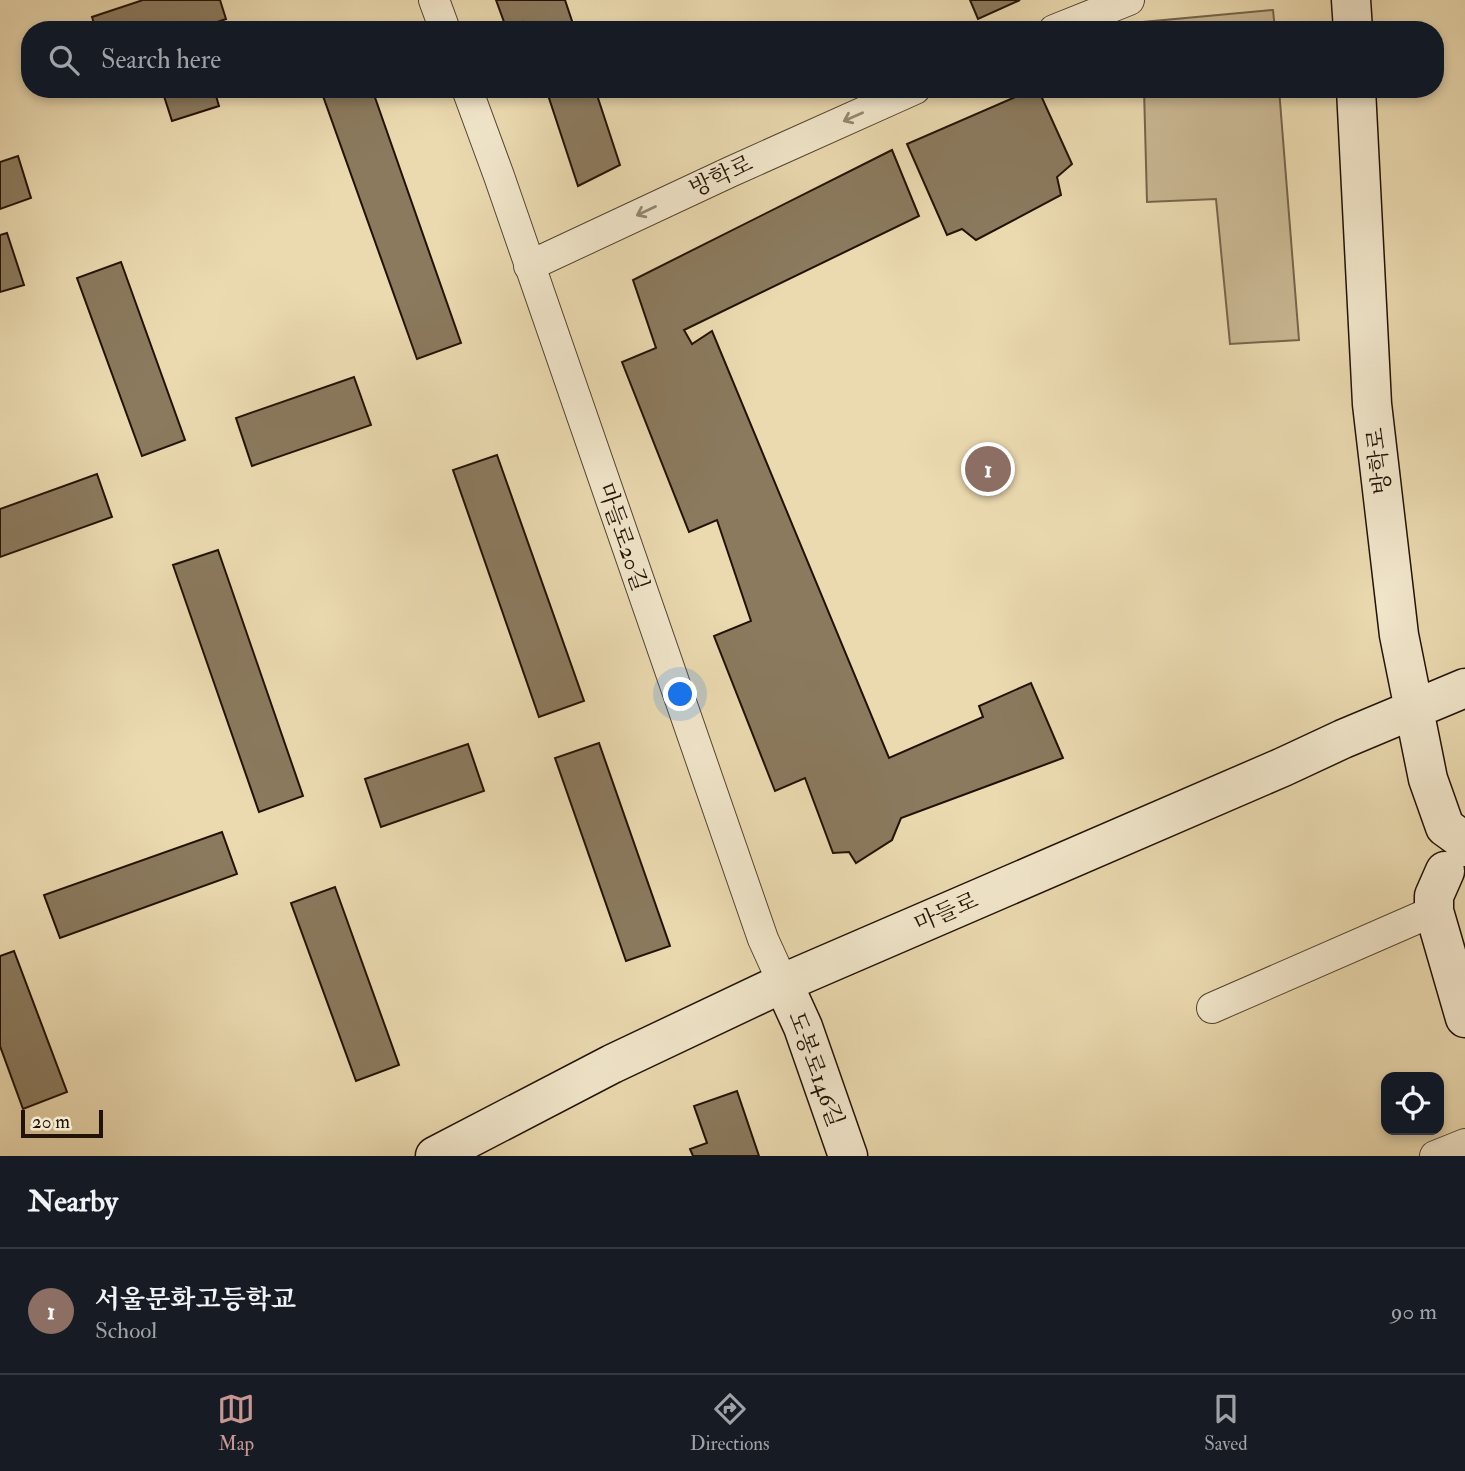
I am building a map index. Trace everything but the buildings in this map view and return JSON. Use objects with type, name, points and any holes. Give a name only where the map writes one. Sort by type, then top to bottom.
[{"type":"street","points":[[434,0],[442,21]]},
{"type":"street","points":[[1076,21],[1129,0]]},
{"type":"street","points":[[1351,0],[1352,21]]},
{"type":"street","name":"마들로20길","points":[[470,98],[763,939],[783,983]]},
{"type":"street","name":"방학로","points":[[529,266],[895,98]]},
{"type":"street","name":"방학로","points":[[1356,98],[1373,404],[1399,635],[1428,779],[1452,849],[1450,920],[1465,1018]]},
{"type":"street","name":"마들로","points":[[435,1156],[612,1064],[783,983],[1465,688]]},
{"type":"street","points":[[1212,1008],[1450,920]]},
{"type":"street","name":"도봉로146길","points":[[783,983],[803,1027],[848,1156]]},
{"type":"street","points":[[1436,1156],[1465,1144]]},
{"type":"shaded area","points":[[1273,10],[1274,21],[1154,21]]},
{"type":"shaded area","points":[[1144,98],[1280,98],[1299,340],[1230,344],[1216,199],[1147,202]]},
{"type":"place","name":"서울문화고등학교","points":[[988,469]]}]
